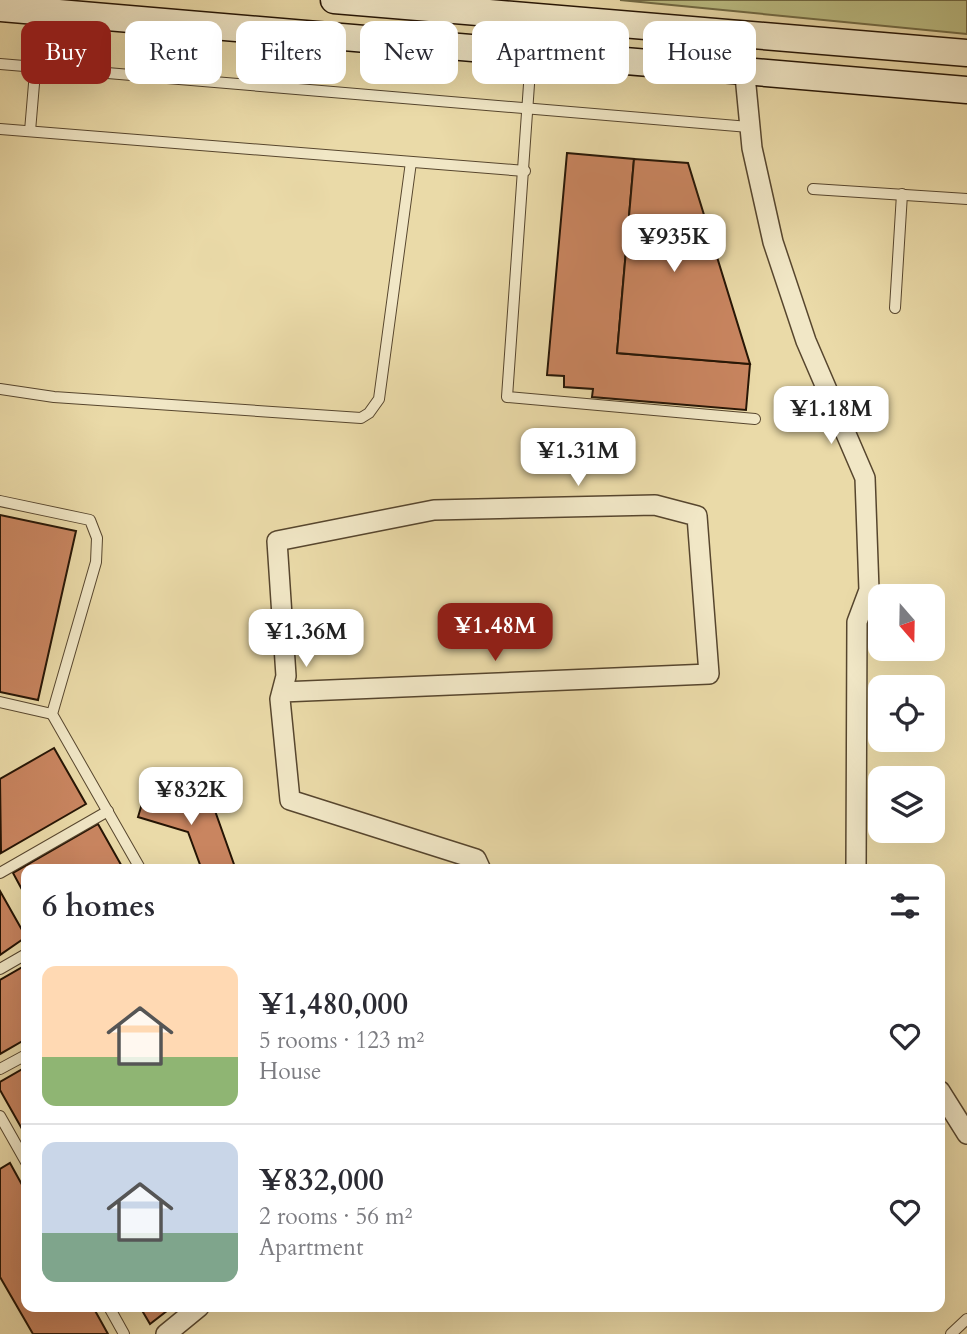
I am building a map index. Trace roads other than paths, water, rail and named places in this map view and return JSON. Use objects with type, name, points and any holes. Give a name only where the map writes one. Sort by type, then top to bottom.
[{"type":"main road","points":[[334,0],[643,26]]},
{"type":"main road","points":[[0,8],[472,49]]},
{"type":"main road","points":[[756,35],[967,53]]},
{"type":"main road","points":[[756,73],[967,90]]},
{"type":"street","points":[[744,84],[760,191],[788,292],[865,478],[869,590],[857,622],[856,864]]},
{"type":"street","points":[[282,692],[709,674],[697,516],[654,505],[434,510],[277,541],[286,676],[280,699],[290,800],[476,859],[478,864]]},
{"type":"street","points":[[945,1098],[967,1134]]},
{"type":"street","points":[[166,1334],[193,1312]]},
{"type":"lane","points":[[39,21],[40,12]]},
{"type":"lane","points":[[0,64],[21,66]]},
{"type":"lane","points":[[111,73],[749,127]]},
{"type":"lane","points":[[30,131],[34,84]]},
{"type":"lane","points":[[529,84],[507,397],[755,418]]},
{"type":"lane","points":[[0,129],[525,171]]},
{"type":"lane","points":[[0,389],[54,397],[361,418],[369,413],[379,399],[411,162]]},
{"type":"lane","points":[[813,189],[967,198]]},
{"type":"lane","points":[[895,308],[902,194]]},
{"type":"lane","points":[[0,501],[90,520],[97,538],[96,562],[52,714],[138,864]]},
{"type":"lane","points":[[0,702],[52,714]]},
{"type":"lane","points":[[0,873],[108,811]]},
{"type":"lane","points":[[0,969],[21,957]]},
{"type":"lane","points":[[0,1069],[21,1058]]},
{"type":"lane","points":[[0,1116],[21,1152]]},
{"type":"lane","points":[[112,1312],[124,1334]]},
{"type":"lane","points":[[951,1334],[967,1319]]}]
